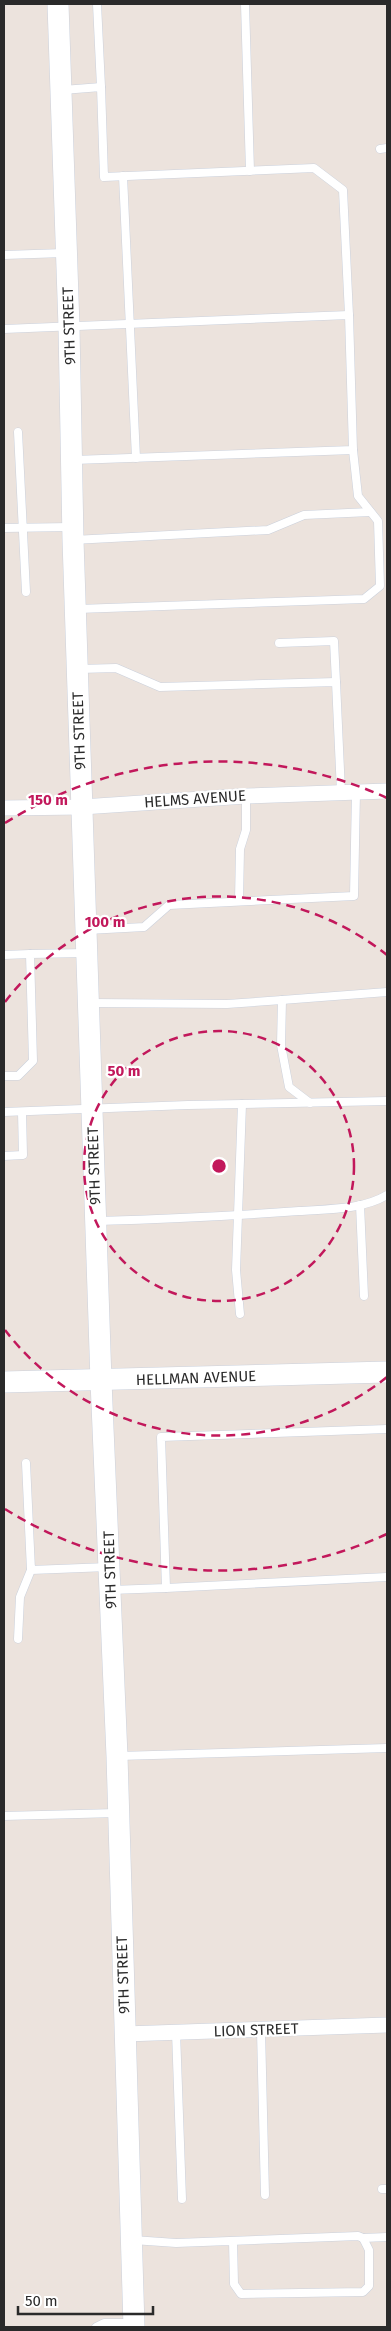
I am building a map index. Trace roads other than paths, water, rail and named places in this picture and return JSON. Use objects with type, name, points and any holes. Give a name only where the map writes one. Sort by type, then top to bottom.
[{"type":"street","name":"9TH STREET","points":[[58,4],[69,327],[77,669],[101,1381],[117,1756],[134,2325]]},
{"type":"street","name":"HELMS AVENUE","points":[[4,808],[82,807],[246,796],[387,791]]},
{"type":"street","name":"HELLMAN AVENUE","points":[[4,1382],[101,1381],[387,1372]]},
{"type":"street","name":"LION STREET","points":[[125,2034],[261,2031],[387,2025]]},
{"type":"lane","points":[[76,609],[364,599],[384,586],[378,521],[358,496],[354,450],[343,190],[314,168],[104,177],[97,4]]},
{"type":"lane","points":[[245,4],[250,171]]},
{"type":"lane","points":[[61,90],[100,87]]},
{"type":"lane","points":[[123,176],[136,458]]},
{"type":"lane","points":[[4,255],[66,252]]},
{"type":"lane","points":[[4,329],[349,315]]},
{"type":"lane","points":[[18,432],[21,528],[26,592]]},
{"type":"lane","points":[[72,460],[354,450]]},
{"type":"lane","points":[[4,528],[73,533],[268,530],[304,515],[370,512]]},
{"type":"lane","points":[[86,930],[144,927],[170,904],[354,896],[348,792],[336,682],[334,641],[280,643]]},
{"type":"lane","points":[[77,669],[116,668],[160,687],[336,682]]},
{"type":"lane","points":[[239,901],[240,849],[246,830],[246,796]]},
{"type":"lane","points":[[4,955],[87,952]]},
{"type":"lane","points":[[4,1076],[18,1076],[34,1061],[30,954]]},
{"type":"lane","points":[[89,1003],[227,1004],[387,992]]},
{"type":"lane","points":[[282,1000],[281,1044],[289,1087],[310,1103]]},
{"type":"lane","points":[[4,1112],[387,1101]]},
{"type":"lane","points":[[240,1314],[236,1270],[242,1104]]},
{"type":"lane","points":[[4,1156],[23,1155],[22,1112]]},
{"type":"lane","points":[[96,1221],[238,1216],[373,1204],[387,1195]]},
{"type":"lane","points":[[360,1205],[364,1296]]},
{"type":"lane","points":[[166,1588],[161,1437],[387,1429]]},
{"type":"lane","points":[[18,1639],[20,1597],[31,1570],[26,1463]]},
{"type":"lane","points":[[31,1570],[110,1567]]},
{"type":"lane","points":[[111,1590],[387,1577]]},
{"type":"lane","points":[[117,1756],[387,1748]]},
{"type":"lane","points":[[4,1816],[118,1813]]},
{"type":"lane","points":[[261,2031],[265,2195]]},
{"type":"lane","points":[[176,2032],[182,2199]]},
{"type":"lane","points":[[131,2240],[176,2243],[358,2236],[363,2238],[387,2237]]},
{"type":"lane","points":[[233,2241],[234,2284],[241,2294],[363,2292],[369,2286],[369,2250],[363,2238]]},
{"type":"lane","points":[[96,2327],[104,2322],[134,2325]]}]
